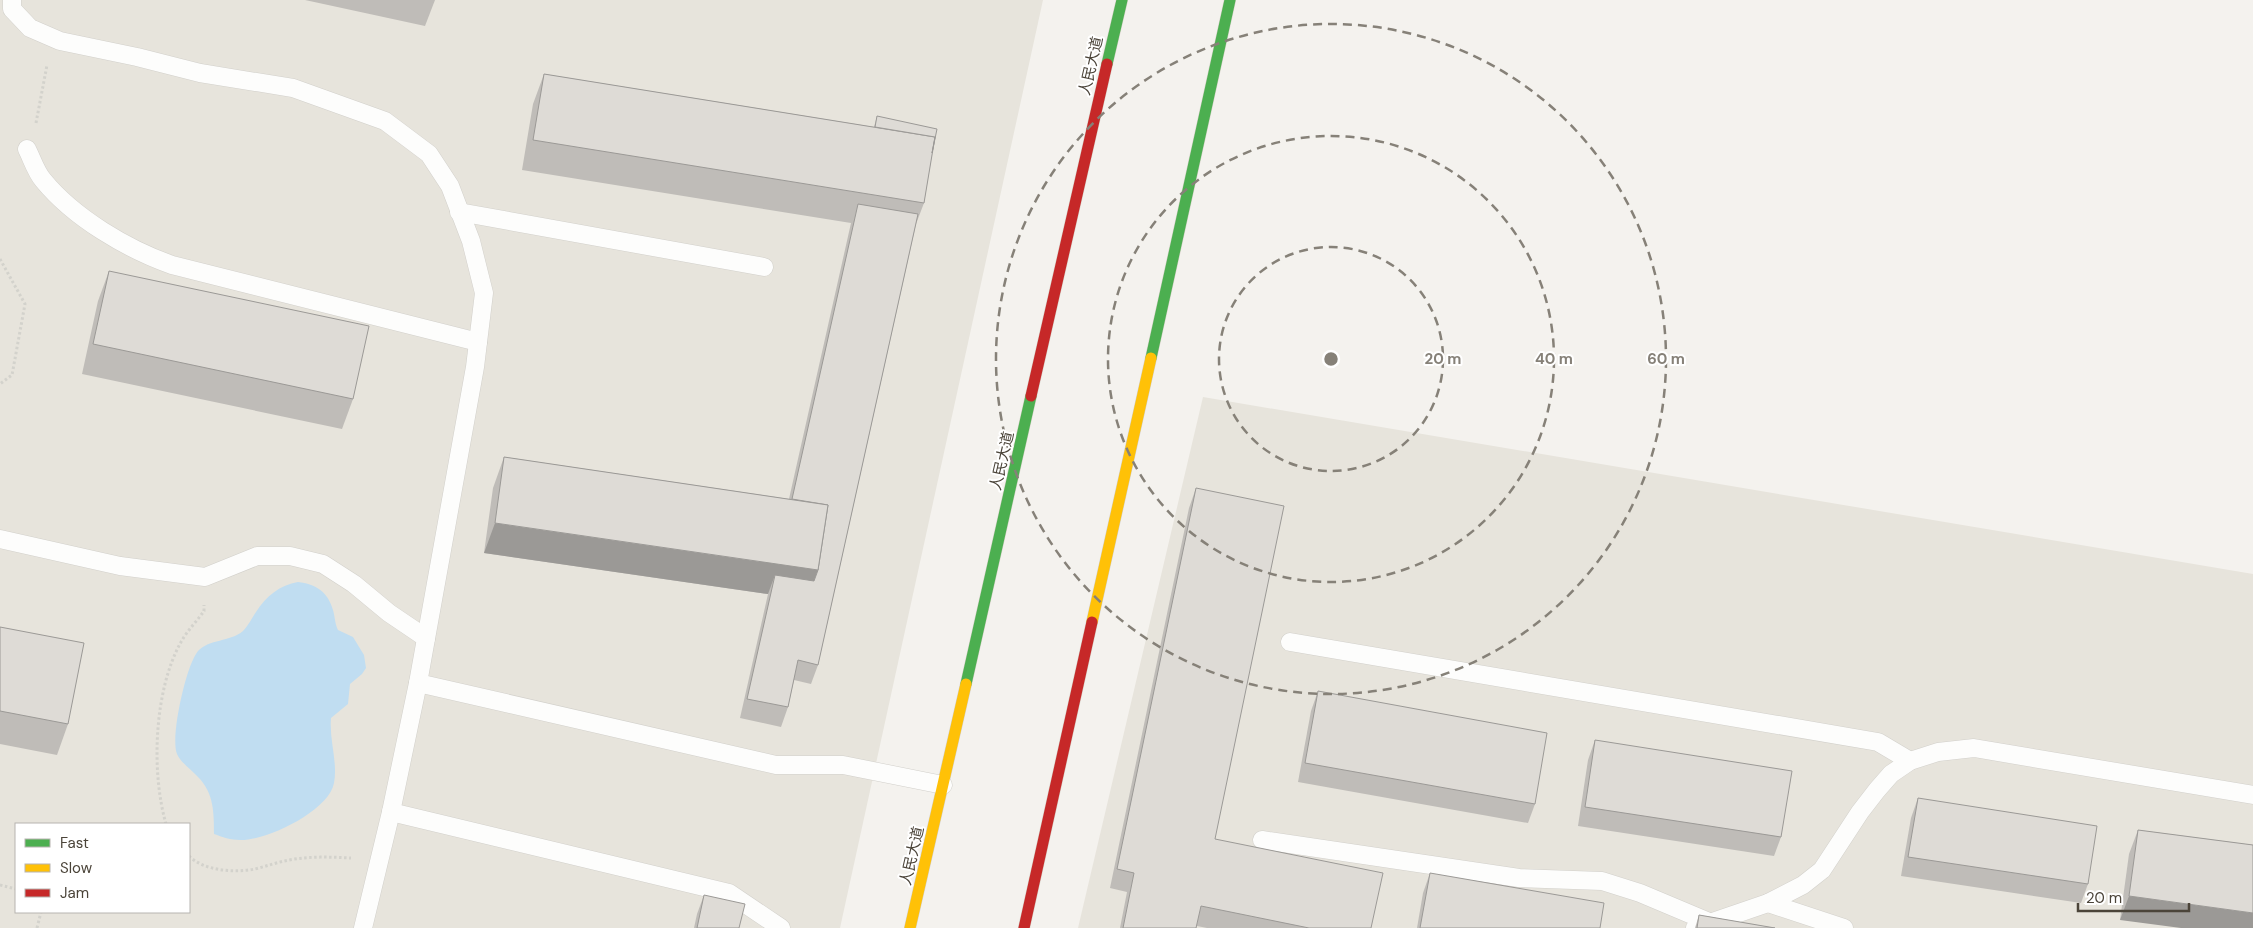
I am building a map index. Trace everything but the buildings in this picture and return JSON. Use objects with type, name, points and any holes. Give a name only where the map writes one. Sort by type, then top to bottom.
[{"type":"main road","name":"人民大道","points":[[910,928],[1122,0]]},
{"type":"main road","points":[[1024,928],[1230,0]]},
{"type":"lane","points":[[12,0],[12,9],[30,28],[60,41],[137,57],[200,74],[293,88],[385,121],[429,154],[450,186],[471,241],[484,293],[478,342],[418,683],[391,812],[363,928]]},
{"type":"lane","points":[[27,149],[42,179],[59,196],[101,230],[127,247],[149,257],[172,265],[478,342]]},
{"type":"lane","points":[[460,212],[764,267]]},
{"type":"lane","points":[[0,539],[120,566],[205,577],[257,556],[290,556],[323,564],[354,584],[389,613],[426,638]]},
{"type":"lane","points":[[1290,642],[1878,742],[1910,761]]},
{"type":"lane","points":[[418,683],[776,765],[842,765],[943,785]]},
{"type":"lane","points":[[1262,840],[1519,878],[1602,882],[1640,893],[1702,925],[1768,902],[1803,885],[1822,870],[1876,790],[1892,774],[1910,761],[1938,752],[1974,748],[2253,795]]},
{"type":"lane","points":[[391,812],[730,893],[781,928]]},
{"type":"lane","points":[[1768,902],[1844,928]]},
{"type":"path","points":[[27,149],[34,134],[52,38]]},
{"type":"path","points":[[0,259],[25,304],[12,375],[0,384]]},
{"type":"path","points":[[166,823],[161,807],[157,740],[161,700],[170,667],[181,641],[204,611],[205,577]]},
{"type":"path","points":[[190,857],[195,862],[222,870],[254,869],[288,860],[321,857],[380,859]]},
{"type":"path","points":[[0,885],[15,889]]},
{"type":"path","points":[[37,928],[41,913]]},
{"type":"shaded area","points":[[0,0],[1043,0],[840,928],[0,928]]},
{"type":"shaded area","points":[[1203,397],[2253,574],[2253,928],[1078,928]]},
{"type":"water","points":[[298,582],[316,587],[328,598],[338,630],[353,637],[364,655],[366,668],[350,684],[348,704],[331,718],[335,767],[334,783],[330,794],[321,804],[309,814],[280,830],[251,839],[237,840],[223,837],[214,834],[212,804],[207,790],[196,774],[177,754],[175,746],[177,718],[184,686],[193,659],[198,651],[208,644],[238,635],[269,596],[291,583]]},
{"type":"traffic: fast","points":[[1107,64],[1122,0]]},
{"type":"traffic: fast","points":[[1151,358],[1230,0]]},
{"type":"traffic: fast","points":[[966,684],[1031,396]]},
{"type":"traffic: slow","points":[[1092,622],[1151,358]]},
{"type":"traffic: slow","points":[[910,928],[966,684]]},
{"type":"traffic: jam","points":[[1031,396],[1107,64]]},
{"type":"traffic: jam","points":[[1024,928],[1092,622]]}]
